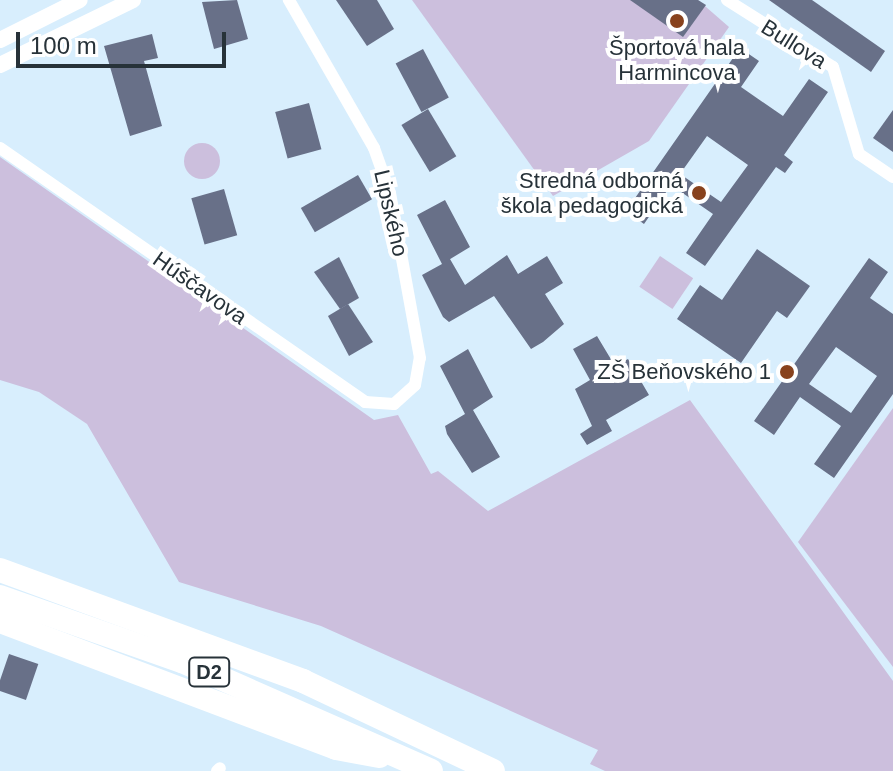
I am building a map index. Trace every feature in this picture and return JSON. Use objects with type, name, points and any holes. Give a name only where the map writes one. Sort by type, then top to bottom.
[{"type":"highway","name":"D2","points":[[0,570],[303,681],[493,771]]},
{"type":"highway","name":"D2","points":[[0,597],[182,661],[422,766]]},
{"type":"highway","points":[[0,621],[336,748],[422,766]]},
{"type":"street","points":[[0,40],[80,0]]},
{"type":"street","points":[[0,65],[133,0]]},
{"type":"street","name":"Lipského","points":[[289,0],[386,178],[420,358],[406,396]]},
{"type":"street","name":"Bullova","points":[[727,0],[833,67],[859,154],[893,177]]},
{"type":"street","name":"Húščavova","points":[[0,148],[365,402],[394,404],[406,396]]},
{"type":"shaded area","points":[[412,0],[698,0],[729,27],[649,141],[553,196]]},
{"type":"shaded area","points":[[202,143],[215,148],[220,161],[215,174],[202,179],[189,174],[184,161],[189,148]]},
{"type":"shaded area","points":[[0,157],[374,420],[398,415],[431,474],[438,471],[488,511],[690,400],[893,681],[893,771],[605,771],[590,764],[598,750],[321,626],[179,582],[87,424],[39,392],[0,380]]},
{"type":"shaded area","points":[[660,256],[693,278],[672,309],[639,287]]},
{"type":"shaded area","points":[[893,408],[893,667],[798,542]]},
{"type":"building","points":[[237,0],[248,39],[214,49],[202,2]]},
{"type":"building","points":[[336,0],[377,0],[394,29],[367,46]]},
{"type":"building","name":"Športová hala Harmincova","points":[[630,0],[698,0],[706,5],[683,37]]},
{"type":"building","points":[[769,0],[812,0],[885,51],[871,72]]},
{"type":"building","points":[[152,34],[158,58],[144,61],[162,126],[130,136],[104,46]]},
{"type":"building","points":[[740,48],[759,61],[741,87],[783,116],[809,79],[828,92],[784,155],[793,162],[785,173],[776,167],[705,266],[686,253],[713,214],[671,185],[644,224],[626,211]],"holes":[[[707,136],[748,165],[721,202],[680,174]]]},
{"type":"building","points":[[423,49],[449,98],[421,112],[396,64]]},
{"type":"building","points":[[309,103],[321,149],[288,158],[275,112]]},
{"type":"building","points":[[428,109],[456,156],[430,172],[401,125]]},
{"type":"building","points":[[893,110],[893,152],[873,138]]},
{"type":"building","points":[[358,175],[372,199],[315,232],[301,208]]},
{"type":"building","points":[[224,189],[237,235],[205,245],[191,198]]},
{"type":"building","points":[[445,200],[470,247],[450,259],[465,285],[507,255],[518,274],[547,256],[563,283],[545,294],[564,324],[531,349],[494,296],[449,322],[443,317],[422,275],[442,264],[417,215]]},
{"type":"building","points":[[757,249],[810,286],[787,318],[777,311],[741,363],[677,319],[700,285],[722,300]]},
{"type":"building","points":[[339,257],[359,298],[340,309],[314,272]]},
{"type":"building","points":[[869,258],[888,272],[870,298],[893,314],[893,394],[834,478],[814,464],[841,426],[800,397],[774,435],[754,421]],"holes":[[[836,347],[877,376],[851,413],[809,384]]]},
{"type":"building","points":[[348,304],[373,342],[349,356],[328,316]]},
{"type":"building","points":[[597,336],[615,366],[628,359],[649,395],[606,420],[612,431],[587,445],[580,434],[592,426],[575,389],[590,380],[573,349]]},
{"type":"building","points":[[468,349],[493,397],[473,410],[500,457],[472,473],[447,434],[445,426],[465,414],[440,366]]},
{"type":"building","points":[[9,654],[38,664],[26,700],[0,691],[0,680]]},
{"type":"place","name":"Športová hala Harmincova","points":[[677,21]]},
{"type":"place","name":"Stredná odborná škola pedagogická","points":[[699,193]]},
{"type":"place","name":"ZŠ Beňovského 1","points":[[787,372]]}]
